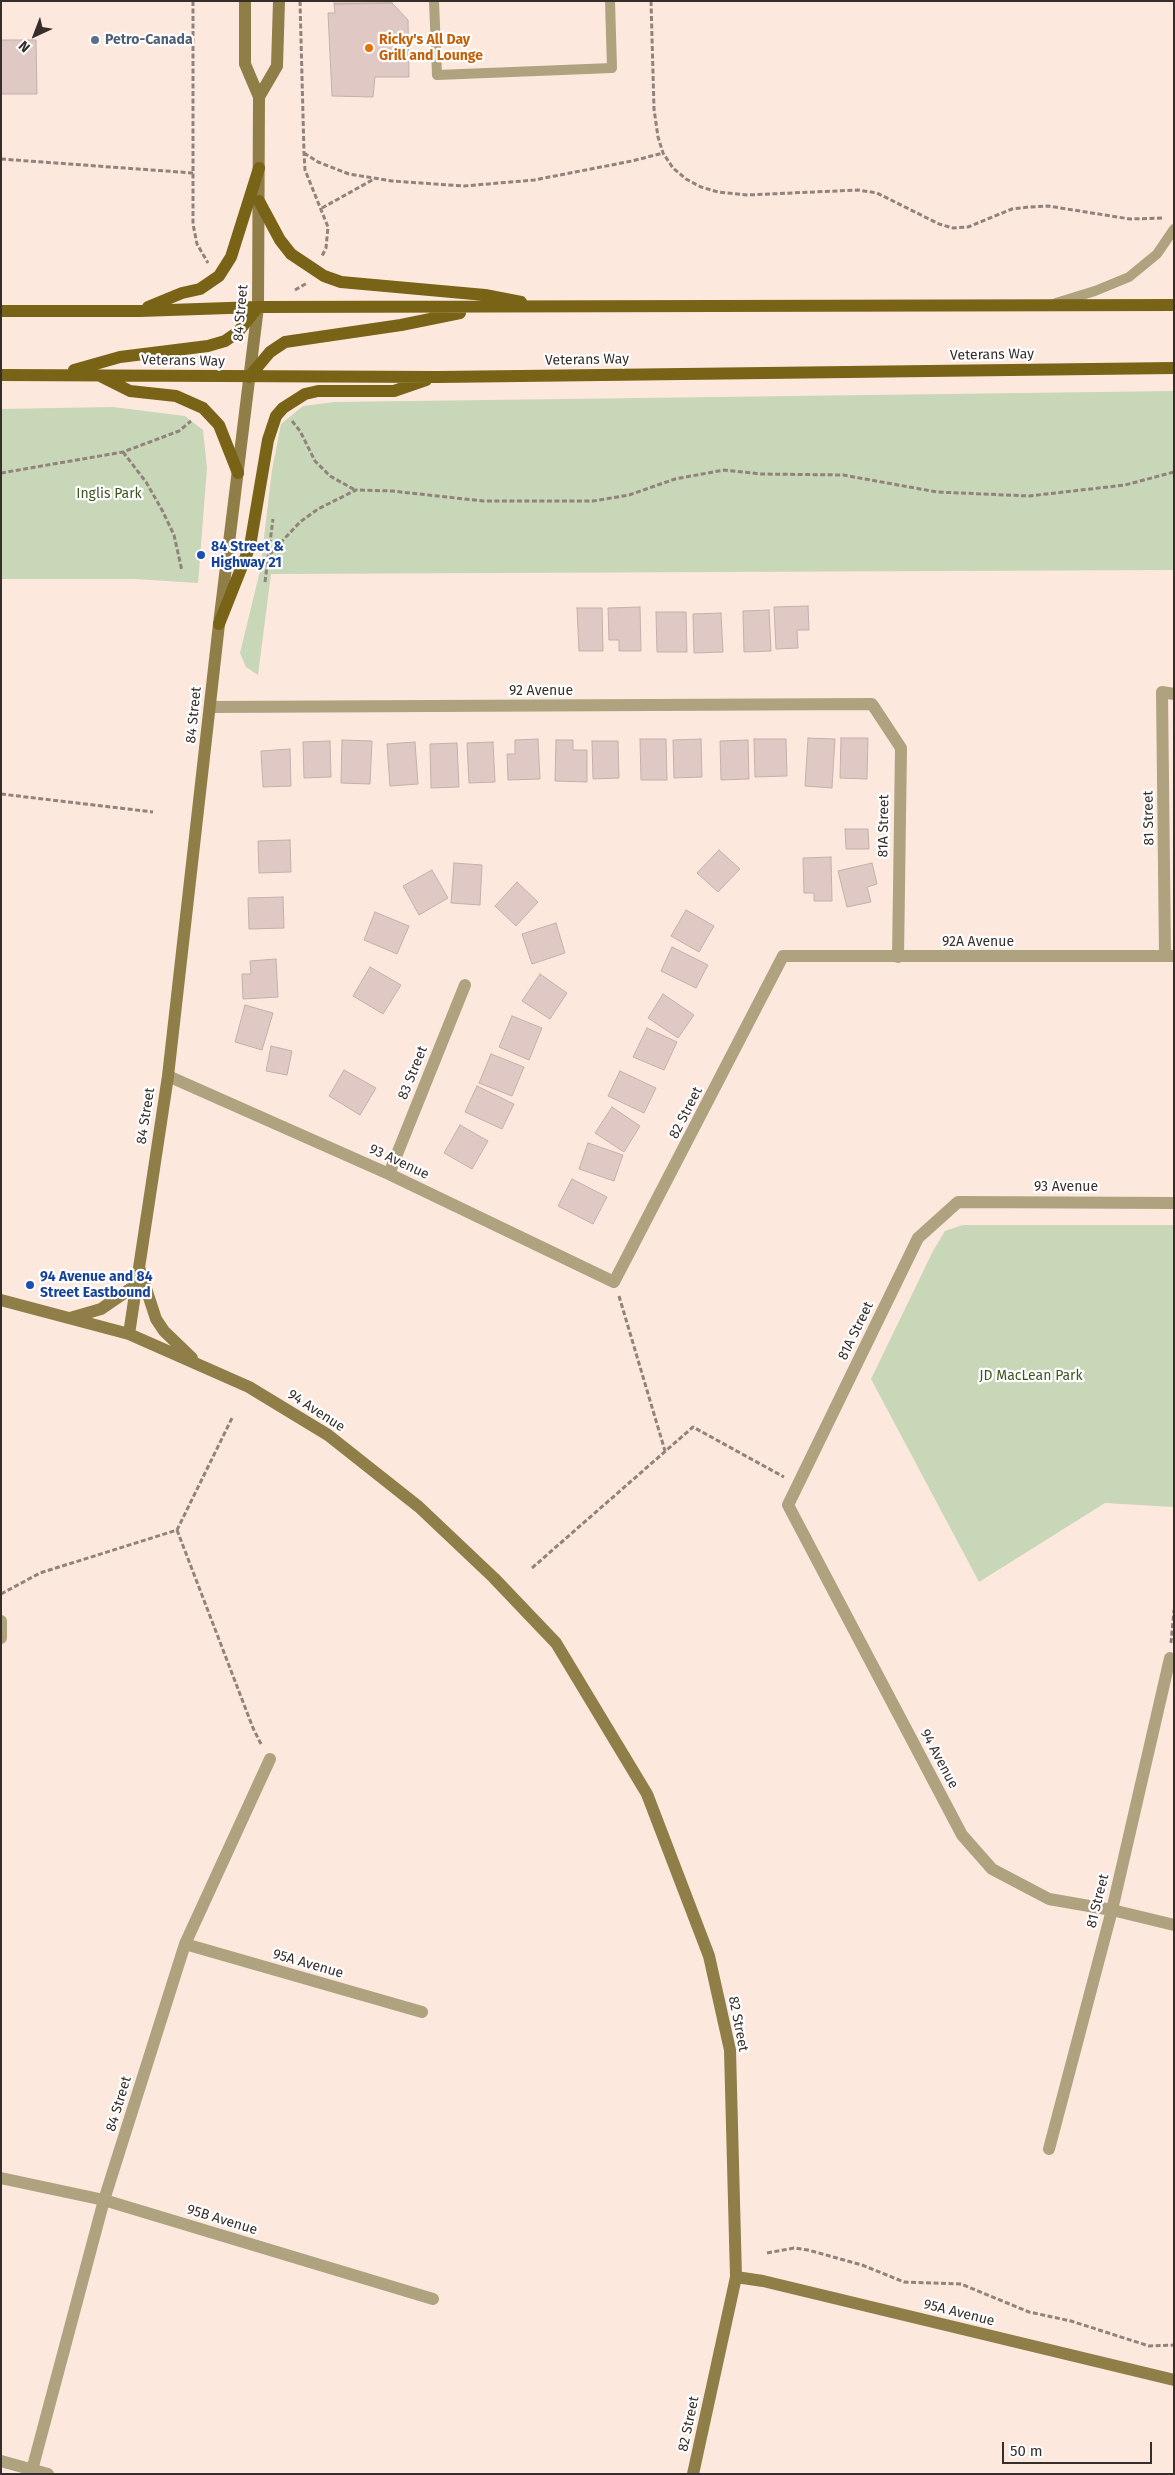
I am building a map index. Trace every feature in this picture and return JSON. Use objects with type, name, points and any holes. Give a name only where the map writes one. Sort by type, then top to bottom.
[{"type":"main road","points":[[140,311],[182,293],[200,289],[219,276],[231,257],[259,168]]},
{"type":"main road","points":[[259,201],[280,240],[292,254],[315,270],[341,282],[485,294],[546,307]]},
{"type":"main road","points":[[1,311],[140,311],[258,307],[1174,305]]},
{"type":"main road","points":[[60,374],[120,357],[208,346],[225,341],[238,332],[258,307]]},
{"type":"main road","points":[[249,377],[270,352],[285,342],[401,325],[487,308]]},
{"type":"main road","name":"Veterans Way","points":[[1,375],[438,377],[1174,368]]},
{"type":"main road","points":[[95,374],[130,391],[176,396],[203,408],[219,425],[238,474]]},
{"type":"main road","points":[[219,624],[250,546],[268,440],[276,416],[283,408],[304,394],[318,392],[394,391],[438,377]]},
{"type":"street","name":"84 Street","points":[[129,1334],[168,1076],[219,624],[258,307],[259,97],[245,64],[245,1]]},
{"type":"street","points":[[259,97],[277,66],[279,1]]},
{"type":"street","name":"81 Street","points":[[1170,956],[1162,692],[1174,694]]},
{"type":"street","name":"92 Avenue","points":[[210,707],[872,704]]},
{"type":"street","name":"81A Street","points":[[872,704],[900,748],[898,957]]},
{"type":"street","name":"92A Avenue","points":[[783,956],[1170,956]]},
{"type":"street","name":"82 Street","points":[[614,1282],[783,956]]},
{"type":"street","name":"83 Street","points":[[389,1174],[465,985]]},
{"type":"street","name":"93 Avenue","points":[[168,1076],[389,1174],[614,1282]]},
{"type":"street","name":"81A Street","points":[[796,1487],[918,1238],[958,1202]]},
{"type":"street","name":"93 Avenue","points":[[958,1202],[1174,1203]]},
{"type":"street","points":[[139,1265],[156,1319],[164,1331],[199,1365]]},
{"type":"street","points":[[70,1318],[101,1309],[136,1285]]},
{"type":"street","name":"94 Avenue","points":[[1,1300],[129,1334],[248,1387],[328,1435],[419,1507],[494,1578],[556,1643]]},
{"type":"street","name":"94 Avenue","points":[[796,1487],[788,1505],[809,1541],[962,1835],[992,1869],[1049,1899],[1112,1910],[1174,1925]]},
{"type":"street","points":[[1,1621],[1,1638]]},
{"type":"street","name":"82 Street","points":[[556,1643],[647,1794],[709,1956],[730,2050],[736,2277],[693,2474]]},
{"type":"street","name":"81 Street","points":[[1049,2149],[1112,1910],[1170,1658]]},
{"type":"street","name":"84 Street","points":[[32,2470],[104,2200],[185,1944],[270,1759]]},
{"type":"street","name":"95A Avenue","points":[[185,1944],[422,2012]]},
{"type":"street","name":"95B Avenue","points":[[1,2178],[104,2200],[433,2299]]},
{"type":"street","name":"95A Avenue","points":[[736,2277],[763,2280],[1174,2380]]},
{"type":"street","points":[[1,2461],[48,2474]]},
{"type":"lane","points":[[434,1],[437,75],[612,68],[610,1]]},
{"type":"lane","points":[[1048,305],[1095,291],[1129,277],[1157,254],[1174,229]]},
{"type":"path","points":[[193,1],[193,224],[197,244],[204,259],[219,276]]},
{"type":"path","points":[[300,1],[305,170],[322,208],[328,227],[326,248],[315,270]]},
{"type":"path","points":[[651,1],[654,109],[663,152],[673,168],[686,179],[718,192],[747,195],[858,190],[877,193],[939,224],[953,228],[968,227],[1012,209],[1048,206],[1130,219],[1165,218]]},
{"type":"path","points":[[304,153],[334,170],[374,179],[464,186],[534,180],[632,161],[663,152]]},
{"type":"path","points":[[1,160],[193,173]]},
{"type":"path","points":[[322,208],[374,179]]},
{"type":"path","points":[[1,474],[123,452],[179,431],[203,408]]},
{"type":"path","points":[[283,408],[300,431],[315,461],[330,476],[356,490],[392,491],[483,501],[593,501],[629,495],[675,480],[724,470],[761,474],[843,475],[937,492],[1029,496],[1125,484],[1174,472]]},
{"type":"path","points":[[123,452],[146,482],[162,510],[174,536],[182,571]]},
{"type":"path","points":[[270,554],[300,522],[318,509],[356,490]]},
{"type":"path","points":[[1,794],[153,812]]},
{"type":"path","points":[[614,1282],[665,1451]]},
{"type":"path","points":[[1,1594],[40,1573],[177,1530],[233,1416]]},
{"type":"path","points":[[532,1568],[693,1427],[776,1471],[796,1487]]},
{"type":"path","points":[[177,1530],[253,1728],[270,1759]]},
{"type":"path","points":[[1170,1658],[1174,1610]]},
{"type":"path","points":[[766,2253],[784,2249],[801,2249],[862,2265],[904,2282],[961,2284],[1028,2312],[1071,2321],[1148,2346],[1174,2345]]},
{"type":"green space","points":[[1174,391],[1174,570],[271,574],[258,675],[246,667],[240,653],[260,571],[272,470],[281,424],[303,406],[335,402]]},
{"type":"green space","name":"Inglis Park","points":[[113,407],[185,416],[203,430],[207,468],[198,583],[135,579],[1,579],[1,409]]},
{"type":"green space","name":"JD MacLean Park","points":[[963,1225],[1174,1225],[1174,1507],[1105,1503],[979,1582],[871,1379],[933,1251],[945,1231]]},
{"type":"building","points":[[334,1],[392,1],[392,3],[334,4]]},
{"type":"building","name":"Ricky's All Day Grill and Lounge","points":[[392,3],[408,20],[409,77],[375,77],[373,97],[332,96],[328,13],[335,13],[334,4]]},
{"type":"building","points":[[1,40],[36,40],[37,94],[1,94]]},
{"type":"building","points":[[808,606],[809,630],[797,630],[798,648],[776,649],[774,607]]},
{"type":"building","points":[[640,607],[641,651],[619,651],[619,640],[609,640],[608,608]]},
{"type":"building","points":[[577,608],[602,608],[603,651],[579,651]]},
{"type":"building","points":[[769,610],[771,651],[744,652],[743,611]]},
{"type":"building","points":[[656,612],[686,612],[687,652],[657,652]]},
{"type":"building","points":[[721,613],[723,652],[694,653],[693,614]]},
{"type":"building","points":[[808,738],[835,739],[832,788],[805,786]]},
{"type":"building","points":[[841,738],[868,738],[867,779],[840,778]]},
{"type":"building","points":[[538,739],[540,779],[508,780],[507,754],[515,754],[515,740]]},
{"type":"building","points":[[640,739],[666,739],[667,780],[641,780]]},
{"type":"building","points":[[701,739],[702,777],[674,778],[673,740]]},
{"type":"building","points":[[754,739],[786,739],[787,776],[755,777]]},
{"type":"building","points":[[342,740],[372,741],[370,784],[341,783]]},
{"type":"building","points":[[556,740],[573,740],[573,750],[587,750],[587,782],[555,781]]},
{"type":"building","points":[[748,740],[749,779],[721,780],[720,741]]},
{"type":"building","points":[[330,741],[331,777],[304,778],[303,742]]},
{"type":"building","points":[[592,741],[618,741],[619,778],[593,779]]},
{"type":"building","points":[[415,742],[418,784],[390,786],[387,744]]},
{"type":"building","points":[[493,742],[495,782],[469,783],[467,743]]},
{"type":"building","points":[[457,743],[459,787],[431,788],[430,744]]},
{"type":"building","points":[[290,749],[291,786],[263,787],[261,751]]},
{"type":"building","points":[[845,829],[868,829],[869,849],[846,849]]},
{"type":"building","points":[[290,840],[291,872],[259,873],[258,841]]},
{"type":"building","points":[[719,850],[740,869],[718,892],[697,873]]},
{"type":"building","points":[[831,857],[832,901],[814,901],[814,893],[804,893],[803,858]]},
{"type":"building","points":[[454,863],[482,865],[480,905],[451,903]]},
{"type":"building","points":[[872,863],[877,884],[867,887],[871,902],[847,907],[838,871]]},
{"type":"building","points":[[432,870],[448,898],[419,915],[403,886]]},
{"type":"building","points":[[517,882],[538,902],[516,926],[495,906]]},
{"type":"building","points":[[283,897],[284,928],[249,929],[248,898]]},
{"type":"building","points":[[686,910],[714,926],[699,952],[671,936]]},
{"type":"building","points":[[375,912],[409,926],[397,954],[364,940]]},
{"type":"building","points":[[556,923],[565,953],[532,964],[522,934]]},
{"type":"building","points":[[672,947],[708,965],[696,988],[661,971]]},
{"type":"building","points":[[276,959],[278,997],[243,999],[242,974],[251,974],[250,961]]},
{"type":"building","points":[[370,967],[401,985],[383,1014],[353,996]]},
{"type":"building","points":[[540,974],[567,993],[550,1019],[522,1001]]},
{"type":"building","points":[[663,994],[694,1015],[678,1038],[648,1018]]},
{"type":"building","points":[[245,1005],[273,1013],[262,1050],[235,1042]]},
{"type":"building","points":[[512,1016],[542,1028],[529,1060],[499,1047]]},
{"type":"building","points":[[647,1028],[677,1042],[664,1070],[633,1057]]},
{"type":"building","points":[[271,1046],[292,1051],[287,1075],[266,1071]]},
{"type":"building","points":[[491,1054],[524,1067],[512,1096],[479,1083]]},
{"type":"building","points":[[344,1070],[376,1088],[360,1115],[329,1096]]},
{"type":"building","points":[[620,1071],[656,1088],[644,1113],[608,1096]]},
{"type":"building","points":[[477,1086],[514,1104],[502,1129],[465,1112]]},
{"type":"building","points":[[612,1107],[640,1126],[624,1152],[595,1133]]},
{"type":"building","points":[[460,1125],[488,1141],[472,1169],[444,1153]]},
{"type":"building","points":[[588,1143],[623,1155],[614,1181],[579,1169]]},
{"type":"building","points":[[572,1179],[607,1197],[593,1224],[558,1206]]},
{"type":"place","name":"Petro-Canada","points":[[95,40]]},
{"type":"place","name":"Ricky's All Day Grill and Lounge","points":[[369,48]]},
{"type":"place","name":"84 Street & Highway 21","points":[[201,555]]},
{"type":"place","name":"94 Avenue and 84 Street Eastbound","points":[[30,1285]]}]
